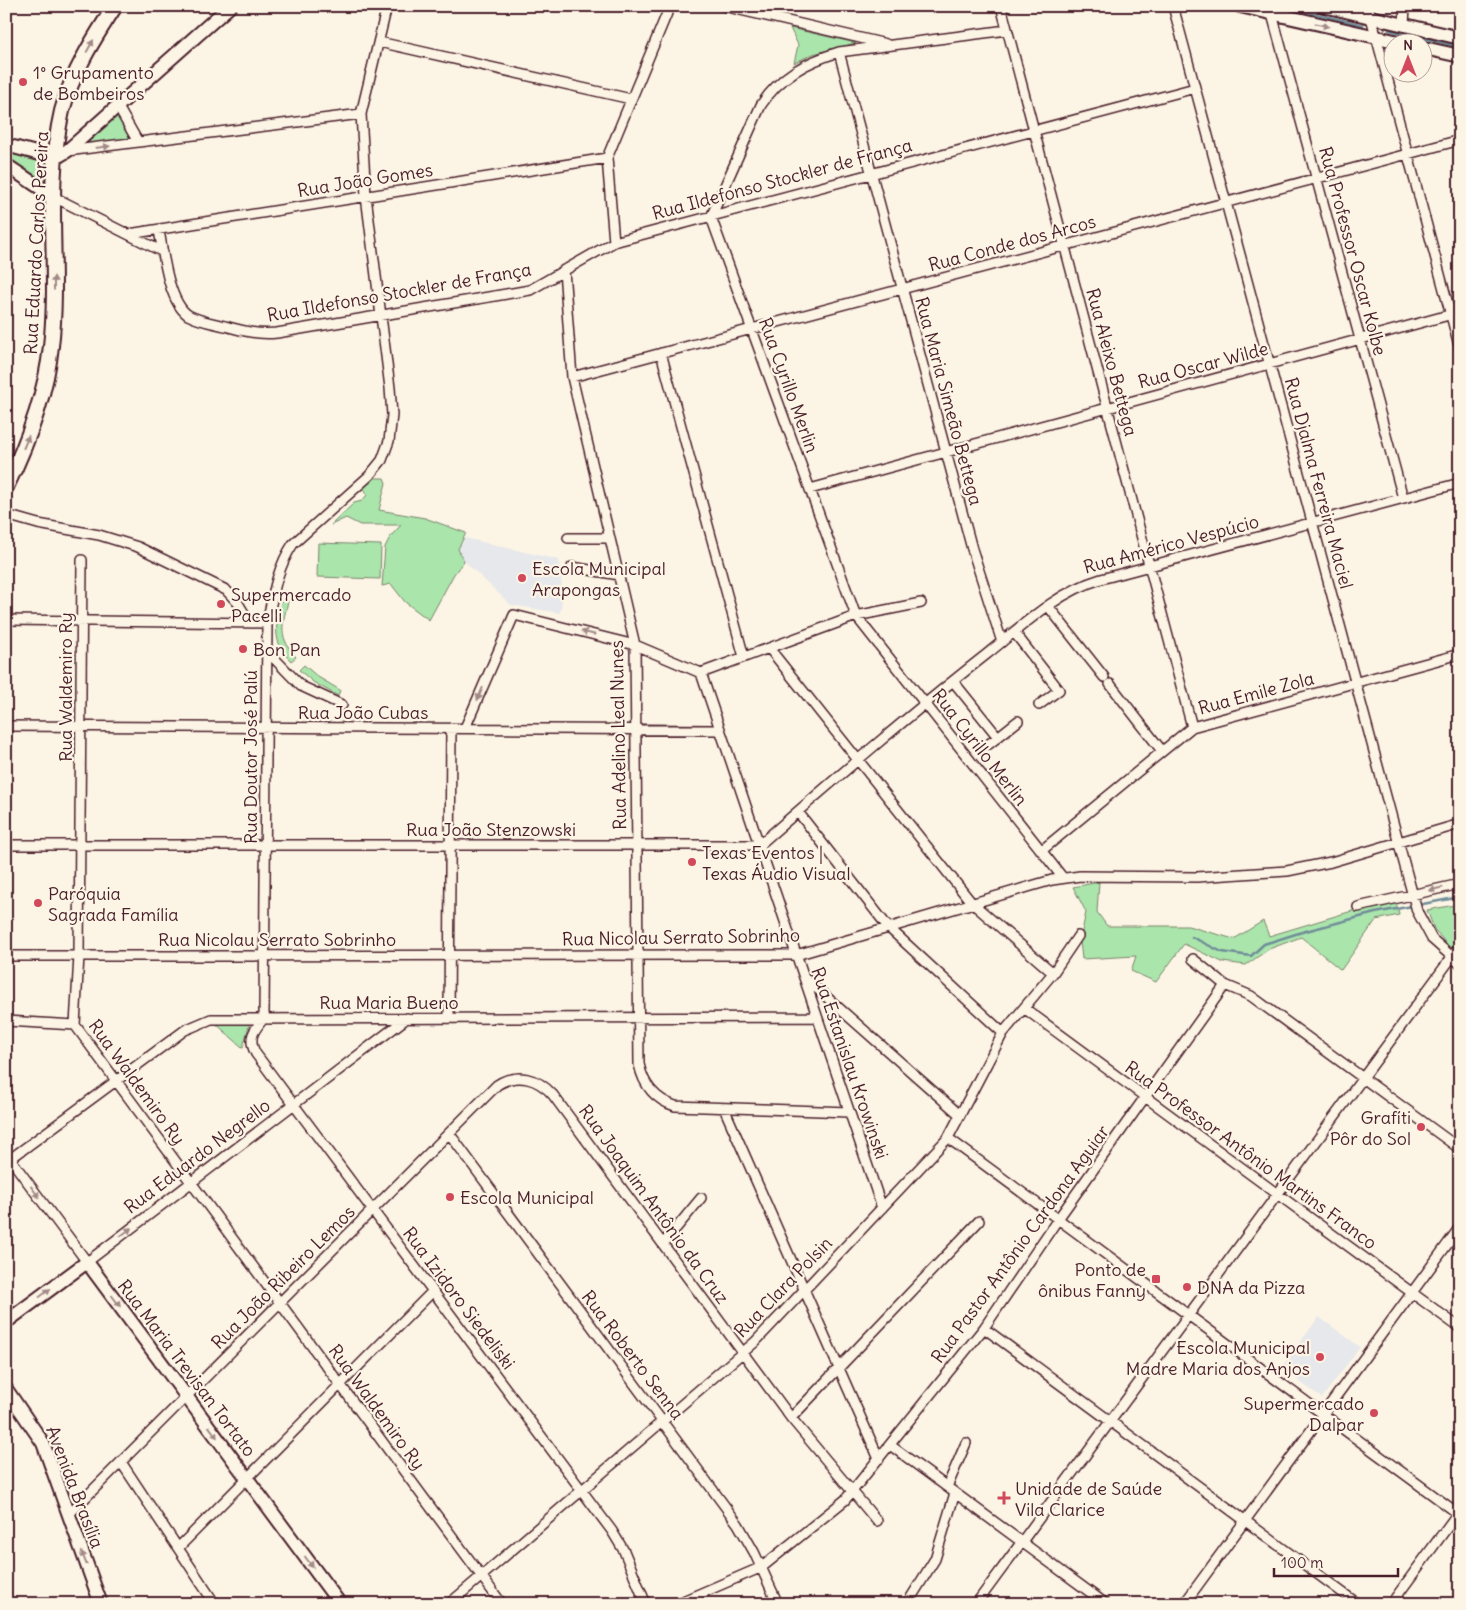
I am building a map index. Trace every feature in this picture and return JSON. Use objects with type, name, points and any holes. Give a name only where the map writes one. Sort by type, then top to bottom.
[{"type":"main road","name":"Rua Eduardo Carlos Pereira","points":[[6,487],[32,425],[48,368],[54,314],[54,197],[61,155],[60,125],[68,93],[84,57],[115,6]]},
{"type":"main road","points":[[6,145],[61,155],[118,107],[230,6]]},
{"type":"main road","points":[[1240,6],[1384,39]]},
{"type":"main road","points":[[1324,6],[1369,12],[1404,25],[1460,38]]},
{"type":"main road","points":[[1434,50],[1460,56]]},
{"type":"main road","points":[[6,165],[54,197]]},
{"type":"main road","name":"Rua Eduardo Negrello","points":[[6,1322],[87,1262]]},
{"type":"main road","name":"Rua Maria Trevisan Tortato","points":[[87,1262],[340,1604]]},
{"type":"main road","name":"Avenida Brasília","points":[[6,1389],[43,1443],[101,1604]]},
{"type":"street","name":"Rua Doutor José Palú","points":[[264,1018],[267,623],[278,575],[285,556],[306,532],[369,476],[387,450],[392,415],[366,196],[362,114],[388,6]]},
{"type":"street","points":[[614,242],[607,158],[670,6]]},
{"type":"street","points":[[723,6],[892,45]]},
{"type":"street","name":"Rua Aleixo Bettega","points":[[1001,6],[1192,727]]},
{"type":"street","name":"Rua Djalma Ferreira Maciel","points":[[1174,6],[1415,903],[1432,939],[1451,958],[1460,964]]},
{"type":"street","points":[[1404,25],[1405,6]]},
{"type":"street","points":[[1369,12],[1407,154],[1455,313],[1460,349]]},
{"type":"street","name":"Rua Professor Oscar Kolbe","points":[[1272,14],[1403,498]]},
{"type":"street","points":[[711,216],[761,105],[770,91],[800,68],[839,52],[1007,30]]},
{"type":"street","points":[[379,42],[631,99]]},
{"type":"street","name":"Rua Maria Simeão Bettega","points":[[839,52],[972,549],[1002,642]]},
{"type":"street","name":"Rua Ildefonso Stockler de França","points":[[158,230],[176,300],[187,314],[249,333],[266,334],[530,290],[614,242],[1195,88]]},
{"type":"street","points":[[118,107],[138,142]]},
{"type":"street","points":[[61,155],[138,142],[362,114]]},
{"type":"street","name":"Rua Conde dos Arcos","points":[[572,377],[1460,140]]},
{"type":"street","name":"Rua João Gomes","points":[[129,234],[607,158]]},
{"type":"street","points":[[54,197],[163,252]]},
{"type":"street","name":"Rua Cyrillo Merlin","points":[[711,216],[856,616],[1063,878]]},
{"type":"street","name":"Rua Adelino Leal Nunes","points":[[564,270],[572,377],[635,645],[639,1064],[645,1084],[657,1097],[674,1106],[724,1108]]},
{"type":"street","name":"Rua Oscar Wilde","points":[[810,489],[1455,313]]},
{"type":"street","points":[[661,354],[744,657]]},
{"type":"street","name":"Rua Américo Vespúcio","points":[[924,703],[1048,606],[1068,592],[1089,582],[1460,483]]},
{"type":"street","points":[[6,515],[25,521],[109,537],[138,547],[226,590],[238,603],[250,623]]},
{"type":"street","points":[[568,538],[610,538]]},
{"type":"street","name":"Rua Waldemiro Ry","points":[[82,560],[79,956],[74,1025],[502,1604]]},
{"type":"street","points":[[572,567],[619,575]]},
{"type":"street","points":[[465,728],[514,614],[635,645],[701,673],[856,616],[920,603]]},
{"type":"street","points":[[1048,606],[1162,751]]},
{"type":"street","points":[[6,620],[267,623]]},
{"type":"street","points":[[1014,632],[1059,690],[1039,705]]},
{"type":"street","points":[[769,648],[971,902],[1053,973]]},
{"type":"street","points":[[267,651],[301,686],[342,705]]},
{"type":"street","name":"Rua Emile Zola","points":[[1041,851],[1192,727],[1460,654]]},
{"type":"street","name":"Rua Estanislau Krowinski","points":[[701,673],[882,1208]]},
{"type":"street","points":[[953,681],[998,736]]},
{"type":"street","points":[[759,844],[924,703]]},
{"type":"street","points":[[989,744],[1018,721]]},
{"type":"street","name":"Rua João Cubas","points":[[6,726],[720,730]]},
{"type":"street","points":[[449,1018],[451,728]]},
{"type":"street","points":[[798,812],[888,927],[1002,1034]]},
{"type":"street","name":"Rua Nicolau Serrato Sobrinho","points":[[6,956],[796,955],[971,902],[1063,878],[1197,877],[1287,871],[1318,865],[1460,824]]},
{"type":"street","name":"Rua João Stenzowski","points":[[6,845],[759,844]]},
{"type":"street","points":[[1358,907],[1415,903],[1460,884]]},
{"type":"street","name":"Rua Clara Polsin","points":[[449,1604],[743,1352],[948,1138],[1002,1034],[1053,973],[1078,936]]},
{"type":"street","points":[[976,1604],[1460,946]]},
{"type":"street","points":[[1193,959],[1225,986],[1251,996],[1460,1149]]},
{"type":"street","points":[[804,977],[960,1115]]},
{"type":"street","name":"Rua Pastor Antônio Cardona Aguiar","points":[[676,1604],[762,1567],[845,1500],[984,1328],[1058,1219],[1225,986]]},
{"type":"street","name":"Rua Professor Antônio Martins Franco","points":[[1024,1008],[1460,1328]]},
{"type":"street","name":"Rua Maria Bueno","points":[[8,1158],[185,1030],[202,1021],[218,1018],[817,1017]]},
{"type":"street","name":"Rua Izidoro Siedeliski","points":[[264,1018],[251,1036],[252,1048],[618,1540],[646,1604]]},
{"type":"street","name":"Rua Eduardo Negrello","points":[[87,1262],[408,1018]]},
{"type":"street","points":[[6,1021],[74,1025]]},
{"type":"street","name":"Rua João Ribeiro Lemos","points":[[68,1515],[497,1085],[512,1078],[528,1078]]},
{"type":"street","name":"Rua Joaquim Antônio da Cruz","points":[[528,1078],[543,1084],[553,1095],[792,1418],[878,1521]]},
{"type":"street","points":[[849,1112],[724,1108],[879,1459]]},
{"type":"street","name":"Rua Roberto Senna","points":[[449,1133],[738,1524],[762,1567],[778,1604]]},
{"type":"street","points":[[948,1138],[1459,1513],[1391,1604]]},
{"type":"street","name":"Rua Maria Trevisan Tortato","points":[[8,1158],[87,1262]]},
{"type":"street","points":[[664,1244],[700,1198]]},
{"type":"street","points":[[792,1418],[979,1221]]},
{"type":"street","points":[[1184,1604],[1460,1228]]},
{"type":"street","points":[[178,1548],[433,1291]]},
{"type":"street","points":[[984,1328],[1358,1604]]},
{"type":"street","points":[[907,1604],[935,1559],[951,1490],[966,1443]]},
{"type":"street","points":[[890,1445],[1106,1604]]},
{"type":"street","points":[[121,1462],[215,1604]]},
{"type":"shaded area","name":"Escola Municipal Arapongas","points":[[465,538],[559,560],[563,595],[560,613],[511,605],[464,561],[458,549]]},
{"type":"shaded area","name":"Escola Municipal Madre Maria dos Anjos","points":[[1319,1317],[1360,1347],[1322,1398],[1281,1368]]},
{"type":"green space","points":[[790,28],[856,43],[813,54],[794,63],[798,45]]},
{"type":"green space","points":[[117,115],[130,139],[85,144]]},
{"type":"green space","points":[[9,151],[47,162],[45,182],[7,159]]},
{"type":"green space","points":[[373,478],[384,478],[386,483],[379,510],[425,518],[466,533],[458,549],[464,561],[454,574],[429,620],[405,602],[391,584],[382,586],[385,547],[390,537],[401,525],[360,525],[346,518],[331,525],[354,503],[362,501],[367,495],[364,488]]},
{"type":"green space","points":[[318,543],[381,545],[380,579],[317,577]]},
{"type":"green space","points":[[284,591],[290,593],[283,634],[289,649],[296,657],[291,661],[279,645],[277,636],[278,619]]},
{"type":"green space","points":[[304,665],[318,677],[340,690],[338,696],[313,682],[299,670]]},
{"type":"green space","points":[[1099,882],[1097,912],[1107,926],[1188,926],[1234,939],[1263,921],[1269,936],[1352,911],[1396,902],[1399,915],[1376,920],[1341,970],[1301,937],[1269,949],[1246,965],[1222,962],[1184,944],[1156,982],[1131,971],[1136,956],[1082,959],[1080,941],[1086,912],[1073,887]]},
{"type":"green space","points":[[1460,904],[1460,937],[1451,949],[1434,929],[1427,910]]},
{"type":"green space","points":[[214,1022],[250,1022],[243,1047],[242,1047]]},
{"type":"waterway","points":[[1283,6],[1363,25]]},
{"type":"waterway","points":[[1389,30],[1460,47]]},
{"type":"waterway","points":[[1192,937],[1222,952],[1251,956],[1264,944],[1302,932],[1375,913],[1460,897]]},
{"type":"place","name":"1° Grupamento de Bombeiros","points":[[23,82]]},
{"type":"place","name":"Escola Municipal Arapongas","points":[[522,578]]},
{"type":"place","name":"Supermercado Pacelli","points":[[221,604]]},
{"type":"place","name":"Bon Pan","points":[[243,649]]},
{"type":"place","name":"Texas Eventos | Texas Áudio Visual","points":[[692,862]]},
{"type":"place","name":"Paróquia Sagrada Família","points":[[38,903]]},
{"type":"place","name":"Grafíti Pôr do Sol","points":[[1421,1127]]},
{"type":"place","name":"Escola Municipal","points":[[450,1197]]},
{"type":"place","name":"Ponto de ônibus Fanny","points":[[1156,1279]]},
{"type":"place","name":"DNA da Pizza","points":[[1187,1287]]},
{"type":"place","name":"Escola Municipal Madre Maria dos Anjos","points":[[1320,1357]]},
{"type":"place","name":"Supermercado Dalpar","points":[[1374,1413]]},
{"type":"place","name":"Unidade de Saúde Vila Clarice","points":[[1004,1498]]}]
